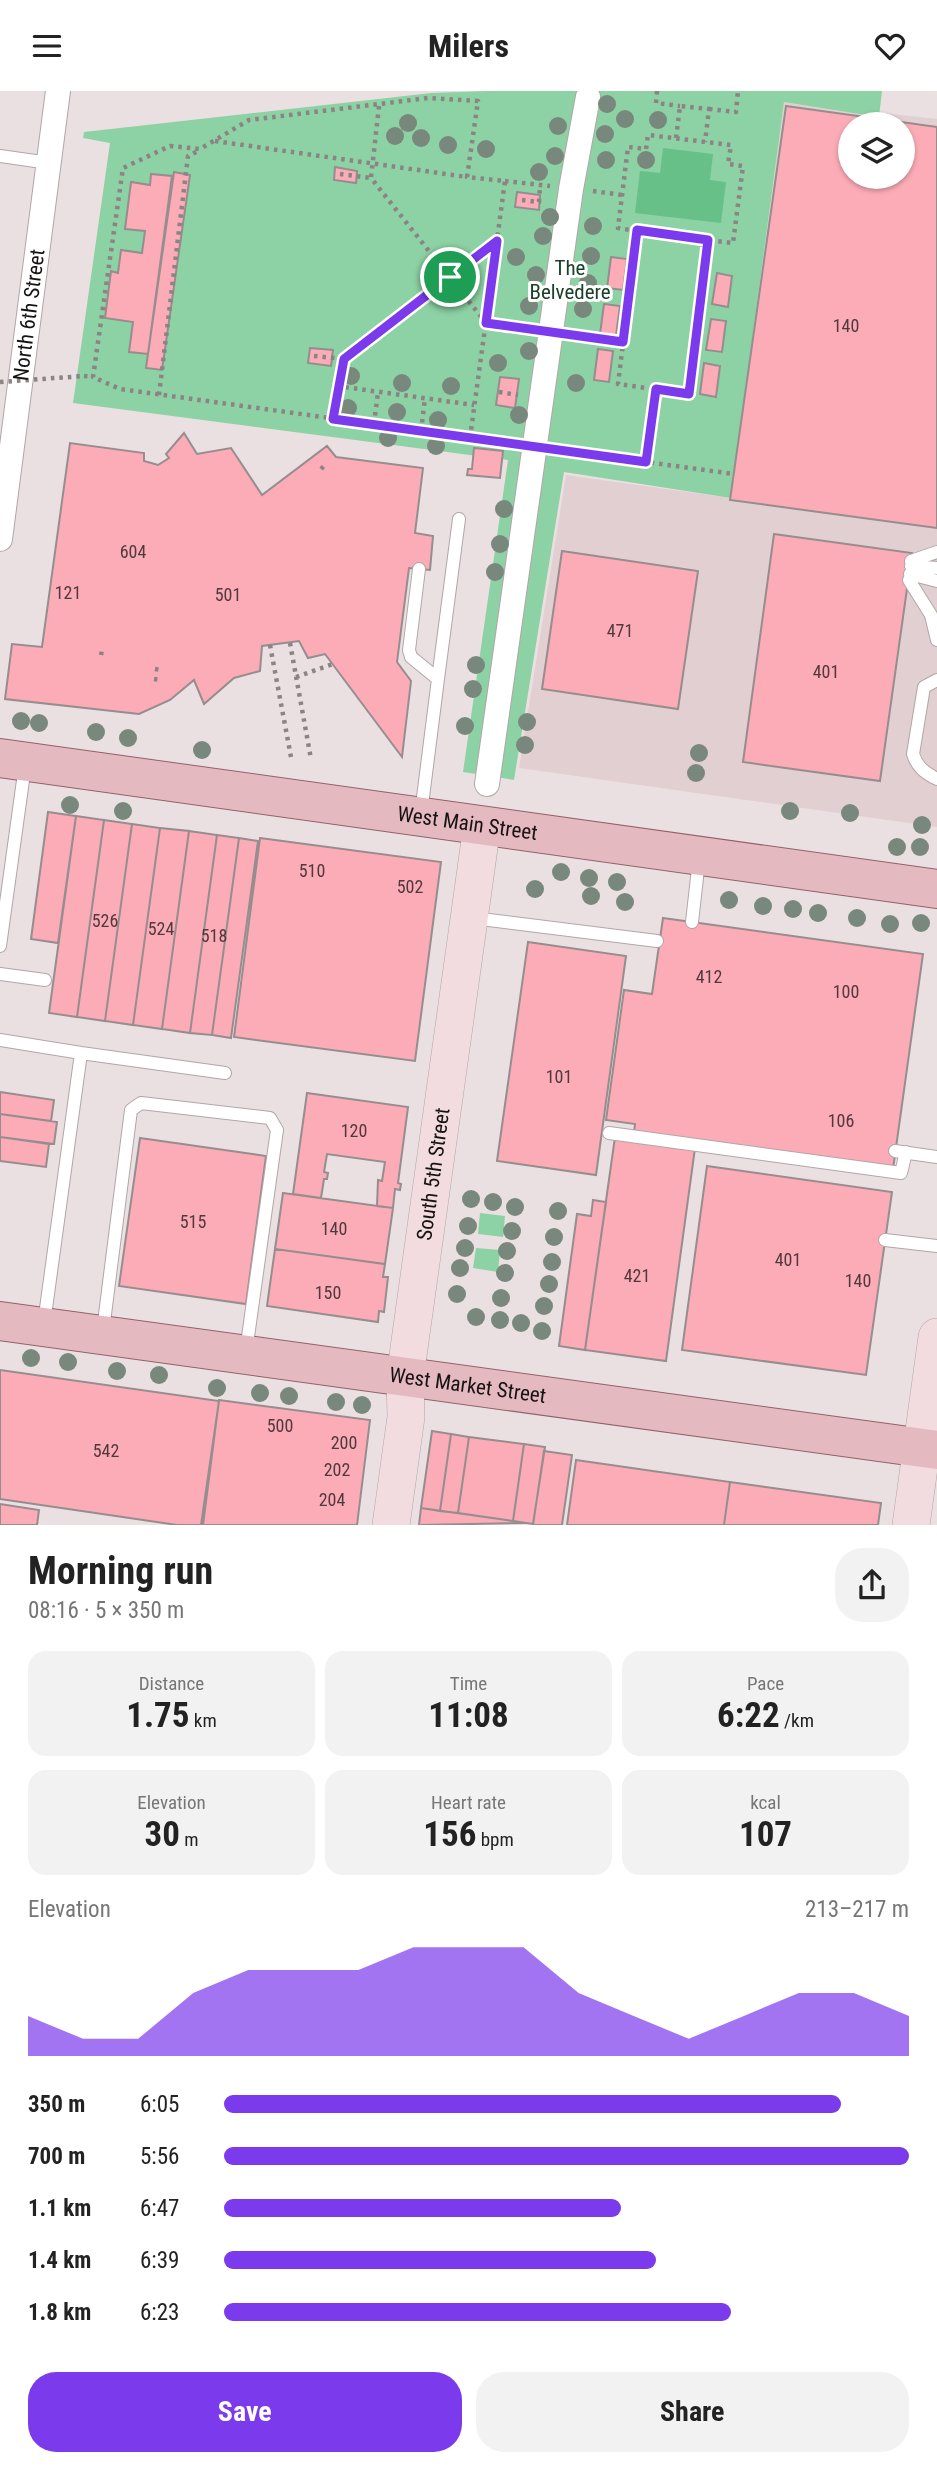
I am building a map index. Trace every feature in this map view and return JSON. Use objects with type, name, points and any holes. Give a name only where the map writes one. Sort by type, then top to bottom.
[{"type":"main road","name":"West Main Street","points":[[13,760],[937,889]]},
{"type":"main road","name":"West Market Street","points":[[0,1321],[930,1449]]},
{"type":"street","name":"North 6th Street","points":[[0,539],[7,432],[58,91]]},
{"type":"street","points":[[487,784],[551,333],[588,97]]},
{"type":"street","name":"South 5th Street","points":[[391,1524],[406,1417],[405,1377],[482,826]]},
{"type":"street","points":[[911,1524],[930,1449],[937,1338]]},
{"type":"lane","points":[[0,156],[49,163]]},
{"type":"lane","points":[[420,817],[459,519]]},
{"type":"lane","points":[[910,570],[937,552]]},
{"type":"lane","points":[[910,570],[937,568]]},
{"type":"lane","points":[[419,569],[409,650],[411,657],[438,679]]},
{"type":"lane","points":[[910,570],[937,581]]},
{"type":"lane","points":[[910,570],[936,632]]},
{"type":"lane","points":[[937,680],[924,687],[913,754],[925,772],[937,779]]},
{"type":"lane","points":[[0,946],[13,760]]},
{"type":"lane","points":[[692,922],[700,856]]},
{"type":"lane","points":[[469,917],[657,941]]},
{"type":"lane","points":[[0,974],[45,980]]},
{"type":"lane","points":[[0,1040],[225,1073]]},
{"type":"lane","points":[[43,1327],[81,1052]]},
{"type":"lane","points":[[103,1335],[131,1110],[141,1103],[270,1118],[277,1130],[246,1355]]},
{"type":"lane","points":[[609,1133],[901,1173],[901,1152],[937,1157]]},
{"type":"lane","points":[[885,1240],[937,1246]]},
{"type":"path","points":[[657,91],[656,100],[680,106],[736,112],[738,91]]},
{"type":"path","points":[[159,395],[188,156],[249,120],[428,99],[478,101],[467,177]]},
{"type":"path","points":[[379,106],[371,178],[486,323],[623,342]]},
{"type":"path","points":[[676,138],[680,106]]},
{"type":"path","points":[[705,142],[709,109]]},
{"type":"path","points":[[648,135],[705,142],[731,145],[728,164],[743,166],[733,243],[618,228],[628,147],[646,149],[648,135]]},
{"type":"path","points":[[214,141],[372,165],[540,185],[538,202],[522,200]]},
{"type":"path","points":[[93,377],[123,168],[170,146],[200,149]]},
{"type":"path","points":[[340,174],[371,178]]},
{"type":"path","points":[[470,438],[505,181]]},
{"type":"path","points":[[599,192],[622,195]]},
{"type":"path","points":[[637,230],[618,384],[689,394],[708,240]]},
{"type":"path","points":[[333,419],[344,359],[497,241]]},
{"type":"path","points":[[314,355],[344,359]]},
{"type":"path","points":[[0,382],[93,377],[120,389],[159,395],[734,474]]},
{"type":"path","points":[[337,386],[474,405]]},
{"type":"path","points":[[646,462],[656,389]]},
{"type":"path","points":[[374,424],[378,392]]},
{"type":"path","points":[[499,392],[517,394]]},
{"type":"path","points":[[421,431],[425,398]]},
{"type":"path","points":[[290,643],[311,759]]},
{"type":"path","points":[[270,645],[291,757]]},
{"type":"path","points":[[296,677],[333,664]]},
{"type":"shaded area","points":[[784,102],[874,112],[838,112],[838,189],[915,189],[915,117],[937,119],[937,827],[519,768],[566,475],[731,498]]},
{"type":"shaded area","points":[[663,148],[713,154],[710,180],[726,182],[721,223],[635,213],[640,171],[660,173]]},
{"type":"green space","name":"The Belvedere","points":[[882,91],[880,112],[847,112],[784,102],[731,498],[564,472],[514,780],[463,772],[508,460],[73,403],[110,143],[83,138],[84,132],[431,93]]},
{"type":"green space","points":[[480,1213],[505,1216],[503,1237],[478,1234]]},
{"type":"green space","points":[[476,1248],[500,1250],[498,1272],[473,1268]]},
{"type":"building","points":[[786,106],[838,113],[838,189],[915,189],[915,124],[937,127],[937,528],[730,500]]},
{"type":"building","points":[[335,167],[357,171],[356,183],[334,180]]},
{"type":"building","points":[[174,172],[190,175],[162,370],[146,368]]},
{"type":"building","points":[[151,174],[172,176],[148,354],[129,352],[133,322],[105,318],[111,271],[118,273],[121,250],[142,253],[145,231],[125,229],[131,182],[150,185]]},
{"type":"building","points":[[517,192],[540,195],[539,210],[515,207]]},
{"type":"building","points":[[611,257],[627,259],[623,290],[607,288]]},
{"type":"building","points":[[717,273],[732,276],[728,307],[712,304]]},
{"type":"building","points":[[604,304],[620,306],[616,336],[600,334]]},
{"type":"building","points":[[711,319],[726,321],[722,352],[706,350]]},
{"type":"building","points":[[310,348],[333,350],[331,366],[308,363]]},
{"type":"building","points":[[598,349],[613,351],[609,382],[594,380]]},
{"type":"building","points":[[704,363],[720,366],[716,397],[700,394]]},
{"type":"building","points":[[500,377],[519,379],[515,408],[496,405]]},
{"type":"building","points":[[184,433],[197,454],[231,448],[262,495],[327,446],[336,457],[423,468],[415,533],[433,536],[430,570],[409,568],[397,662],[411,681],[402,757],[325,654],[308,658],[299,641],[262,646],[260,671],[234,678],[204,704],[194,680],[170,700],[139,714],[5,699],[12,644],[42,647],[70,443],[144,453],[144,461],[158,465],[169,458],[166,454]]},
{"type":"building","points":[[474,448],[503,451],[500,478],[467,475],[468,469],[472,469]]},
{"type":"building","points":[[774,534],[912,553],[880,781],[743,762]]},
{"type":"building","points":[[562,551],[698,571],[678,709],[542,689]]},
{"type":"building","points":[[48,812],[76,816],[58,943],[31,939]]},
{"type":"building","points":[[76,816],[104,820],[77,1017],[49,1013]]},
{"type":"building","points":[[104,820],[132,824],[105,1021],[77,1017]]},
{"type":"building","points":[[132,824],[160,828],[133,1025],[105,1021]]},
{"type":"building","points":[[160,828],[189,831],[162,1029],[133,1025]]},
{"type":"building","points":[[189,831],[217,835],[190,1033],[162,1029]]},
{"type":"building","points":[[217,835],[239,838],[212,1035],[190,1033]]},
{"type":"building","points":[[239,838],[258,841],[231,1038],[212,1035]]},
{"type":"building","points":[[260,838],[441,862],[415,1061],[234,1037]]},
{"type":"building","points":[[663,918],[923,954],[893,1169],[634,1133],[635,1124],[606,1120],[624,990],[652,994]]},
{"type":"building","points":[[528,942],[626,956],[596,1175],[497,1161]]},
{"type":"building","points":[[0,1092],[54,1100],[51,1121],[0,1114]]},
{"type":"building","points":[[307,1093],[408,1107],[398,1183],[401,1184],[400,1190],[395,1189],[393,1208],[377,1206],[378,1180],[382,1181],[385,1162],[327,1154],[324,1172],[328,1173],[327,1179],[324,1179],[321,1198],[293,1194]]},
{"type":"building","points":[[0,1114],[57,1122],[54,1144],[0,1137]]},
{"type":"building","points":[[0,1137],[49,1144],[46,1167],[0,1161]]},
{"type":"building","points":[[615,1137],[695,1148],[666,1361],[585,1350]]},
{"type":"building","points":[[140,1138],[266,1156],[246,1304],[119,1286]]},
{"type":"building","points":[[707,1166],[892,1192],[866,1375],[682,1350]]},
{"type":"building","points":[[283,1193],[393,1208],[385,1264],[275,1249]]},
{"type":"building","points":[[593,1200],[606,1202],[585,1350],[559,1346],[577,1214],[591,1216]]},
{"type":"building","points":[[275,1249],[385,1264],[383,1277],[388,1277],[384,1312],[379,1311],[378,1322],[267,1306]]},
{"type":"building","points":[[0,1370],[219,1401],[201,1525],[177,1525],[0,1499]]},
{"type":"building","points":[[219,1400],[370,1420],[357,1525],[203,1525]]},
{"type":"building","points":[[432,1431],[451,1434],[440,1511],[421,1508]]},
{"type":"building","points":[[451,1434],[469,1437],[458,1513],[440,1511]]},
{"type":"building","points":[[469,1437],[524,1444],[513,1521],[458,1513]]},
{"type":"building","points":[[524,1444],[545,1447],[533,1524],[513,1521]]},
{"type":"building","points":[[544,1451],[572,1455],[562,1525],[533,1525]]},
{"type":"building","points":[[576,1460],[730,1482],[724,1525],[567,1525]]},
{"type":"building","points":[[730,1482],[881,1503],[878,1525],[724,1525]]},
{"type":"building","points":[[0,1504],[39,1510],[37,1525],[0,1525]]},
{"type":"building","points":[[421,1508],[513,1521],[525,1523],[419,1525]]},
{"type":"route","points":[[637,230],[708,240],[689,394],[656,389],[646,462],[333,419],[344,359],[450,277],[497,241],[486,323],[623,342],[637,230]]}]
